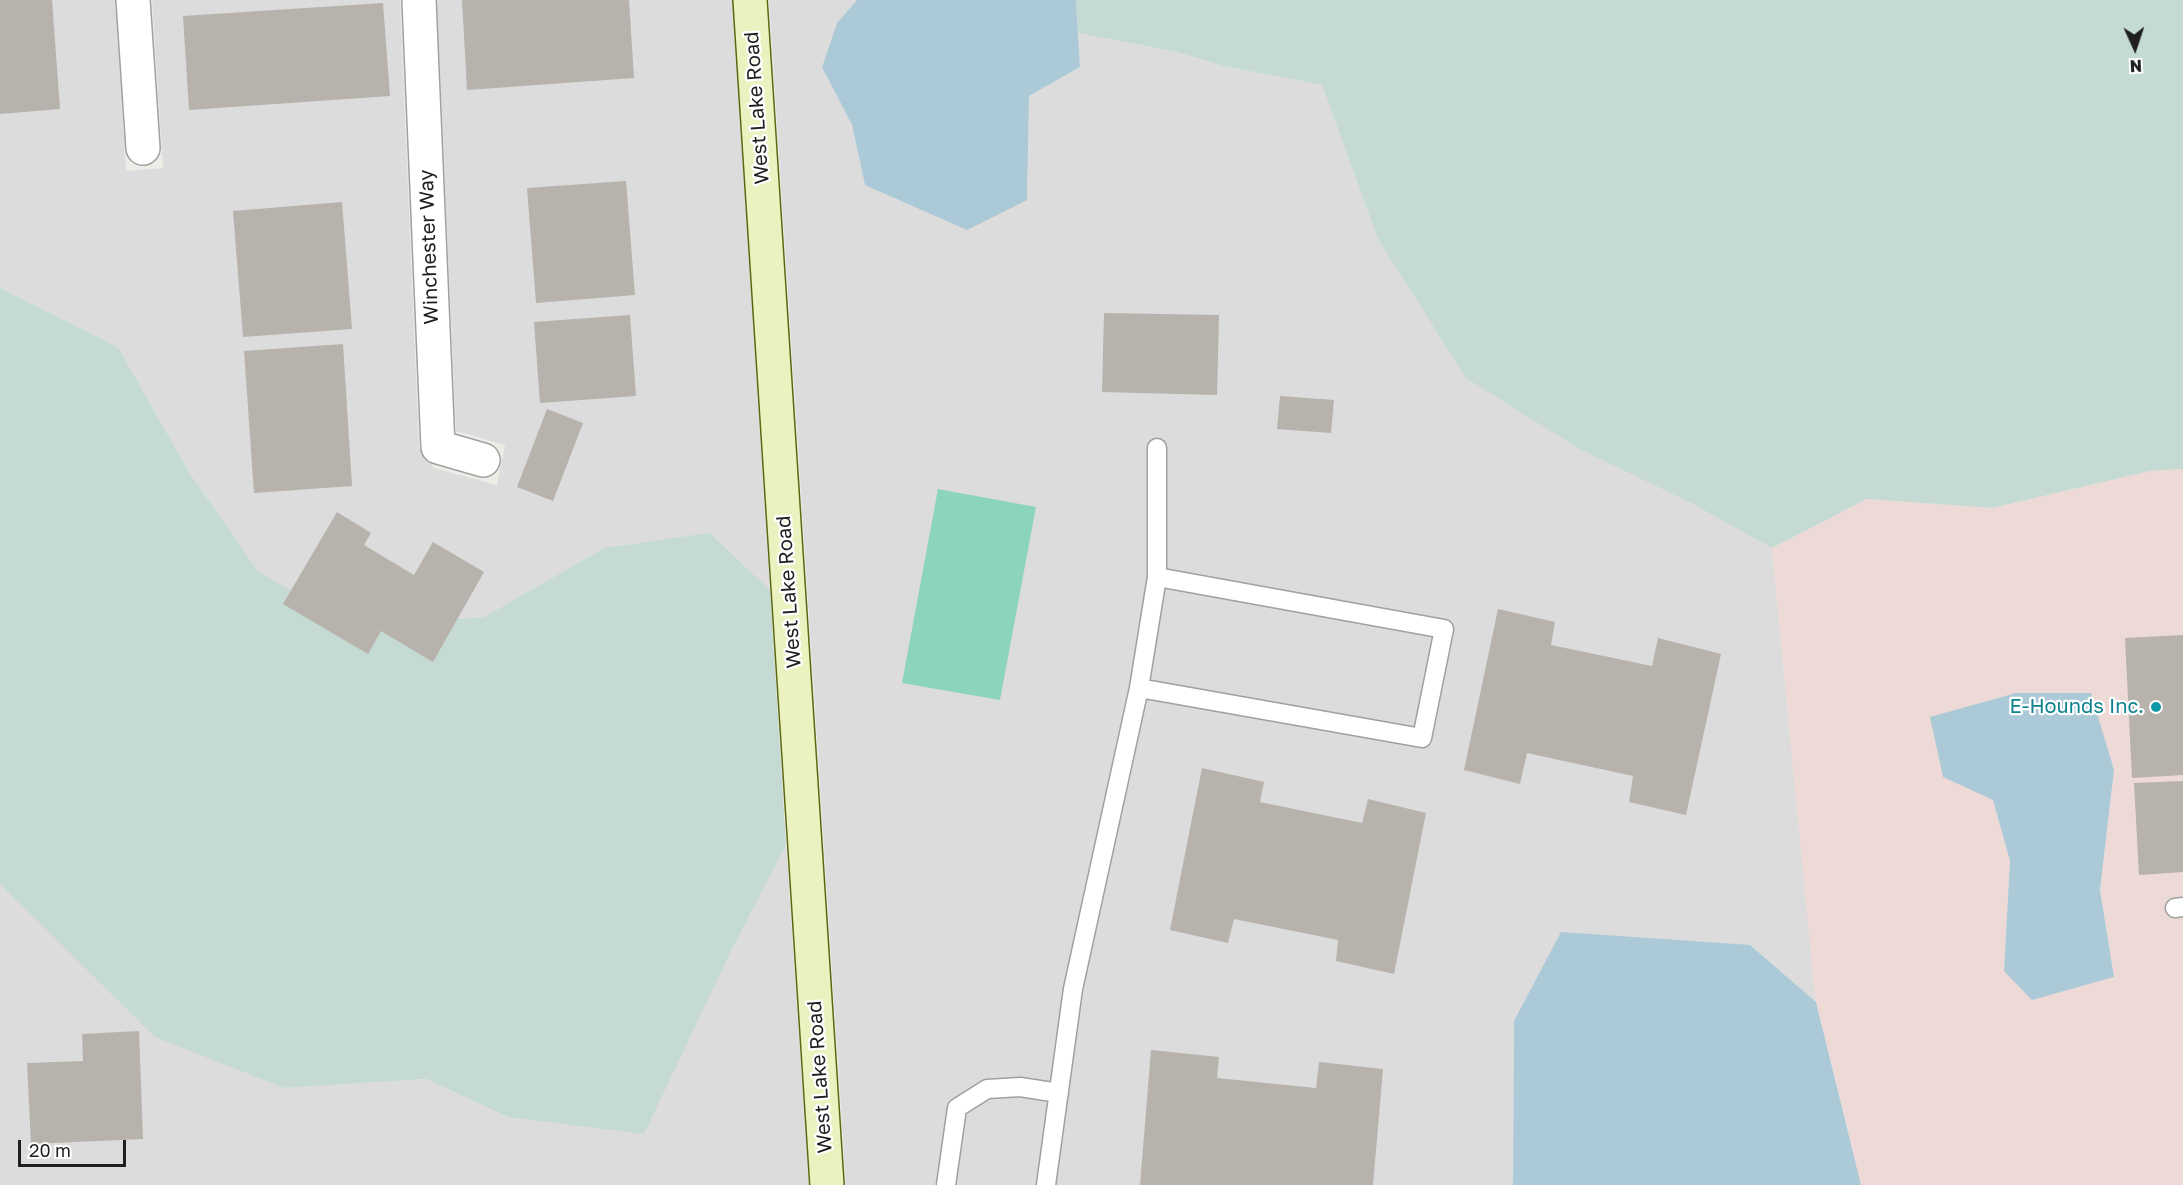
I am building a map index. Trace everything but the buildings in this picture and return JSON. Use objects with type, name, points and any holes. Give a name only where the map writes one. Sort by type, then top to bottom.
[{"type":"street","points":[[133,0],[143,148]]},
{"type":"street","name":"Winchester Way","points":[[419,0],[438,447],[483,460]]},
{"type":"street","name":"West Lake Road","points":[[750,0],[827,1185]]},
{"type":"lane","points":[[1046,1185],[1073,989],[1139,688],[1156,577],[1157,448]]},
{"type":"lane","points":[[1139,688],[1422,738],[1444,629],[1156,577]]},
{"type":"lane","points":[[946,1185],[957,1108],[987,1089],[1020,1086],[1059,1093]]},
{"type":"shaded area","points":[[0,0],[115,0],[126,171],[163,168],[152,0],[400,0],[419,448],[434,468],[497,485],[505,445],[456,431],[437,0],[732,0],[770,590],[710,533],[604,548],[484,617],[351,626],[258,571],[189,472],[118,347],[0,288]]},
{"type":"shaded area","points":[[769,0],[857,0],[837,23],[822,67],[852,125],[865,185],[1027,200],[1029,96],[1080,67],[1078,33],[1177,52],[1223,66],[1322,85],[1377,237],[1689,502],[1772,548],[1816,1002],[1750,945],[1514,1021],[1513,1185],[846,1185]]},
{"type":"shaded area","points":[[2183,469],[2183,1185],[1861,1185],[1815,998],[1772,548],[1867,499],[1992,508],[2150,471]],"holes":[[[2114,770],[2100,890],[2114,977],[2004,971],[2010,861],[1993,800]]]},
{"type":"shaded area","points":[[786,845],[809,1185],[0,1185],[0,884],[155,1036],[284,1088],[426,1079],[508,1117],[729,955]]},
{"type":"green space","points":[[1076,0],[2183,0],[2183,469],[2150,471],[1992,508],[1867,499],[1772,548],[1689,502],[1578,448],[1466,378],[1377,237],[1322,85],[1223,66],[1177,52],[1078,33]]},
{"type":"green space","points":[[0,288],[118,347],[189,472],[258,571],[351,626],[484,617],[604,548],[708,533],[770,590],[786,845],[729,955],[644,1134],[508,1117],[426,1079],[284,1088],[155,1037],[0,884]]},
{"type":"green space","points":[[938,489],[1036,507],[1000,700],[902,683]]},
{"type":"water","points":[[857,0],[1076,0],[1080,67],[1029,96],[1027,200],[967,230],[865,185],[852,125],[822,67],[837,23]]},
{"type":"water","points":[[2016,693],[2091,693],[2114,770],[2100,890],[2114,977],[2032,1000],[2004,971],[2010,861],[1993,800],[1943,777],[1930,717]]},
{"type":"water","points":[[1561,932],[1750,945],[1816,1002],[1861,1185],[1513,1185],[1514,1021]]},
{"type":"place","name":"E-Hounds Inc.","points":[[2156,707]]}]
